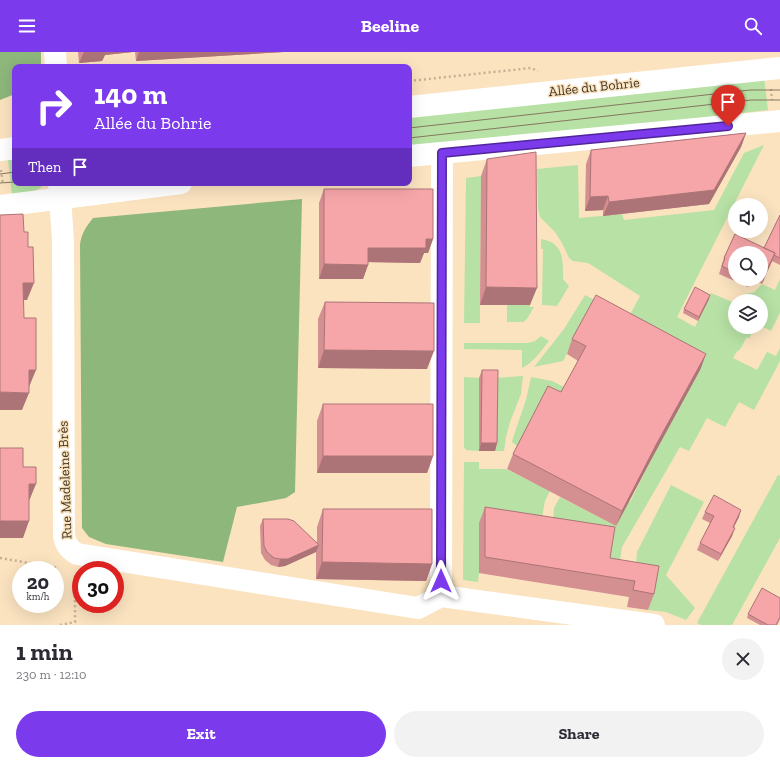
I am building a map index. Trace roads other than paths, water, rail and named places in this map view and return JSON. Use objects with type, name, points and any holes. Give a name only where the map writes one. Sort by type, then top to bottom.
[{"type":"street","points":[[55,52],[56,64]]},
{"type":"street","name":"Allée du Bohrie","points":[[412,107],[774,69]]},
{"type":"street","points":[[412,156],[778,121]]},
{"type":"street","points":[[1,159],[12,150]]},
{"type":"street","points":[[442,153],[441,596],[654,625]]},
{"type":"street","points":[[2,206],[60,191],[136,186]]},
{"type":"street","name":"Rue Madeleine Brès","points":[[60,191],[63,240],[64,536],[65,543],[68,548],[77,554],[418,608],[441,596]]},
{"type":"tram line","points":[[412,128],[750,90],[780,90]]},
{"type":"tram line","points":[[412,138],[751,100],[780,100]]},
{"type":"tram line","points":[[0,174],[12,172]]},
{"type":"tram line","points":[[0,183],[12,182]]}]
